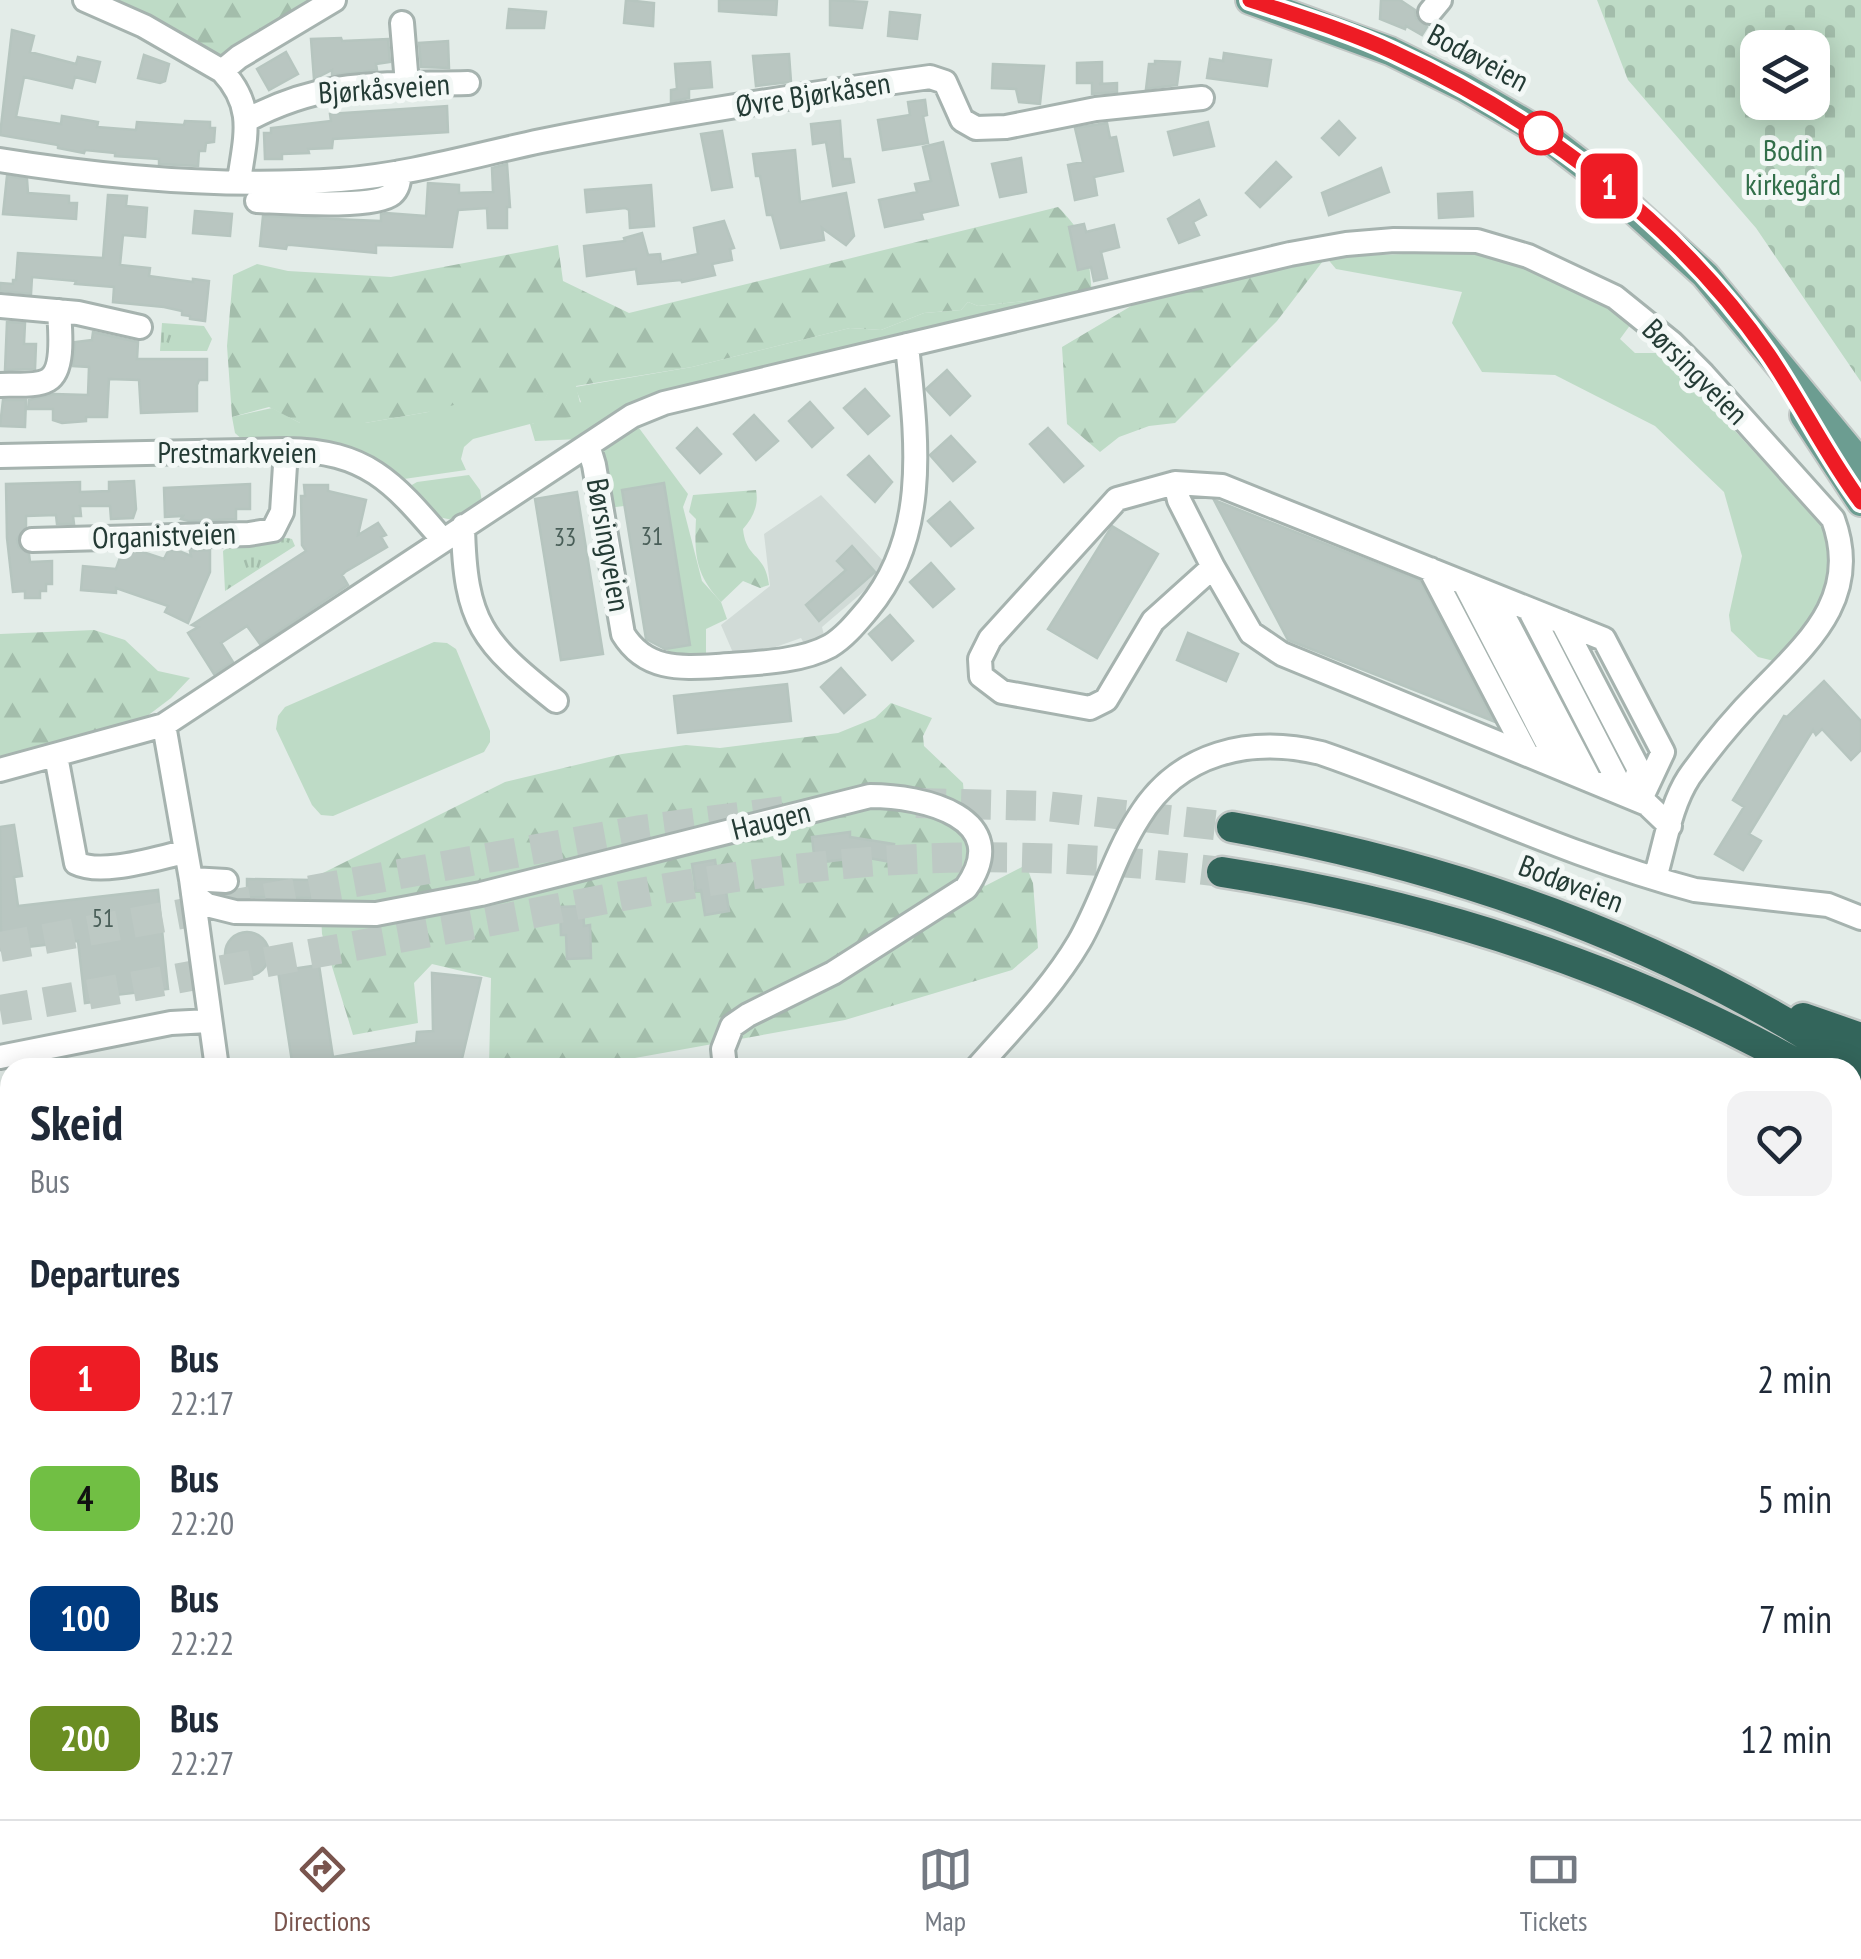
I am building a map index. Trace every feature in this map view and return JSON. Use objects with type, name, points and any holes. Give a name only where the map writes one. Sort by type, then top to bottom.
[{"type":"highway","name":"Bodøveien","points":[[1232,826],[1341,849],[1493,892],[1620,940],[1714,985],[1840,1058]]},
{"type":"highway","points":[[1222,872],[1363,898],[1502,936],[1653,993],[1784,1058]]},
{"type":"highway","points":[[1714,985],[1750,994],[1822,1026],[1861,1038]]},
{"type":"main road","name":"Bodøveien","points":[[1250,0],[1390,50],[1538,131],[1645,218],[1705,275],[1861,464]]},
{"type":"main road","name":"Bodøveien","points":[[1768,354],[1831,460],[1861,502]]},
{"type":"street","points":[[85,0],[144,26],[222,71],[241,96],[247,120],[239,181]]},
{"type":"street","points":[[222,71],[239,56],[334,0]]},
{"type":"street","points":[[402,23],[407,84]]},
{"type":"street","name":"Øvre Bjørkåsen","points":[[0,160],[136,176],[239,181],[343,180],[400,172],[544,140],[930,77],[945,82],[962,120],[976,128],[1006,127],[1096,109],[1202,98]]},
{"type":"street","name":"Bjørkåsveien","points":[[247,120],[274,105],[322,89],[468,83]]},
{"type":"street","name":"Øvre Bjørkåsen","points":[[257,200],[372,201],[393,193],[400,172]]},
{"type":"street","name":"Børsingveien","points":[[0,770],[164,725],[632,416],[664,404],[1290,254],[1394,240],[1476,241],[1502,246],[1615,296],[1658,330],[1703,374],[1833,520],[1850,555],[1848,587],[1834,619],[1732,721],[1688,780],[1656,878]]},
{"type":"street","points":[[0,306],[59,311],[140,327]]},
{"type":"street","points":[[0,385],[44,383],[54,374],[59,311]]},
{"type":"street","name":"Børsingveien","points":[[588,445],[623,634],[638,653],[651,662],[687,668],[817,651],[851,629],[876,598],[891,576],[908,534],[916,470],[907,344]]},
{"type":"street","name":"Organistveien","points":[[32,540],[273,530],[282,512],[286,450]]},
{"type":"street","name":"Prestmarkveien","points":[[0,456],[329,452],[376,472],[399,488],[442,539]]},
{"type":"street","points":[[1174,483],[1213,568],[1251,632],[1282,654],[1631,797],[1670,826]]},
{"type":"street","points":[[1213,568],[1153,621],[1106,700],[1090,708],[1002,692],[982,676],[980,659],[990,639],[1117,499],[1174,483],[1222,486],[1604,639],[1663,752],[1631,797]]},
{"type":"street","points":[[463,526],[463,557],[478,625],[511,666],[556,701]]},
{"type":"street","points":[[1430,570],[1527,754]]},
{"type":"street","points":[[1464,583],[1560,768]]},
{"type":"street","points":[[1493,594],[1590,780]]},
{"type":"street","points":[[1529,610],[1631,797]]},
{"type":"street","points":[[164,725],[192,887],[215,1058]]},
{"type":"street","points":[[985,1058],[1078,944],[1127,838],[1149,802],[1185,769],[1230,749],[1282,746],[1320,753],[1591,857],[1695,890],[1828,905],[1861,918]]},
{"type":"street","points":[[56,756],[76,863],[86,868],[106,868],[186,852]]},
{"type":"street","name":"Haugen","points":[[192,887],[207,905],[235,912],[376,914],[462,898],[870,796],[924,800],[960,816],[977,843],[979,860],[976,875],[966,888],[834,973],[748,1014],[732,1026],[723,1049],[724,1058]]},
{"type":"street","points":[[192,887],[226,881]]},
{"type":"street","points":[[0,1057],[171,1023],[209,1021]]},
{"type":"shaded area","points":[[821,495],[887,565],[883,575],[822,627],[824,635],[805,645],[801,638],[770,649],[734,655],[721,625],[770,586],[764,534]]},
{"type":"green space","points":[[106,0],[324,0],[224,63]]},
{"type":"green space","name":"Bodin kirkegård","points":[[1597,0],[1861,0],[1861,382],[1756,228],[1628,80]]},
{"type":"green space","points":[[1058,207],[1085,246],[1092,294],[978,306],[968,302],[961,310],[924,313],[881,330],[850,328],[692,367],[576,386],[583,415],[531,424],[548,392],[519,397],[498,368],[487,396],[428,412],[365,423],[300,423],[269,407],[232,417],[227,346],[233,275],[257,264],[288,271],[391,277],[558,245],[563,281],[629,313]]},
{"type":"green space","points":[[1480,251],[1560,278],[1616,311],[1631,324],[1620,339],[1635,353],[1664,353],[1829,534],[1835,591],[1805,632],[1774,661],[1758,657],[1731,631],[1729,615],[1742,556],[1724,492],[1655,426],[1555,375],[1482,372],[1452,323],[1462,292],[1336,269],[1326,257]]},
{"type":"green space","points":[[1326,257],[1277,321],[1175,423],[1149,426],[1119,437],[1100,452],[1067,424],[1062,347],[1148,296]]},
{"type":"green space","points":[[1092,294],[859,348],[580,439],[535,441],[530,424],[473,439],[464,447],[461,459],[466,470],[404,479],[358,453],[246,443],[235,433],[232,417],[272,408],[300,423],[365,423],[428,412],[498,368],[549,391],[532,424],[581,402],[575,387],[692,367],[850,328],[881,330],[924,313],[961,310],[968,302],[978,306]]},
{"type":"green space","points":[[162,323],[204,326],[212,339],[207,351],[160,351]]},
{"type":"green space","points":[[636,424],[688,494],[683,507],[702,581],[721,602],[727,619],[706,629],[706,659],[670,663],[667,649],[690,644],[664,484],[622,490],[624,506],[608,508],[602,449],[606,441]]},
{"type":"green space","points":[[469,475],[480,490],[482,502],[458,521],[438,517],[410,486],[417,482]]},
{"type":"green space","points":[[756,490],[754,511],[743,529],[748,546],[764,567],[769,585],[760,588],[743,581],[721,602],[698,564],[696,519],[689,512],[693,495]]},
{"type":"green space","points":[[287,538],[295,546],[225,591],[223,551],[229,547],[229,540]]},
{"type":"green space","points":[[94,630],[125,640],[158,671],[190,678],[138,723],[0,764],[0,634]]},
{"type":"green space","points":[[434,642],[456,649],[490,731],[490,742],[484,752],[333,816],[321,815],[312,805],[276,729],[278,716],[285,707]]},
{"type":"green space","points":[[891,703],[932,718],[923,736],[924,746],[963,783],[968,844],[985,886],[1026,865],[1033,883],[1038,948],[1012,970],[845,1020],[635,1058],[489,1058],[491,978],[432,964],[414,983],[418,1023],[353,1035],[322,934],[319,875],[505,782],[622,754],[686,745],[720,748],[838,733],[875,718]]},
{"type":"building","points":[[626,0],[654,3],[653,26],[624,23]]},
{"type":"building","points":[[719,0],[777,0],[776,15],[719,11]]},
{"type":"building","points":[[830,0],[867,2],[862,28],[830,25]]},
{"type":"building","points":[[1381,0],[1400,0],[1415,10],[1416,18],[1427,27],[1422,35],[1380,19]]},
{"type":"building","points":[[509,9],[546,12],[544,28],[507,28]]},
{"type":"building","points":[[890,12],[920,15],[917,39],[888,36]]},
{"type":"building","points":[[12,30],[34,36],[30,52],[76,64],[78,57],[100,62],[95,82],[75,77],[72,88],[24,77],[16,117],[61,124],[62,116],[98,122],[97,127],[136,130],[137,122],[210,122],[210,128],[215,128],[214,142],[206,143],[205,151],[199,151],[198,166],[159,164],[159,159],[115,153],[84,153],[0,135]]},
{"type":"building","points":[[311,39],[388,39],[390,62],[376,64],[377,70],[332,75],[332,70],[314,79]]},
{"type":"building","points":[[448,41],[449,68],[421,67],[419,43]]},
{"type":"building","points":[[286,52],[298,74],[269,90],[257,69]]},
{"type":"building","points":[[1224,53],[1271,60],[1267,86],[1207,78],[1210,59],[1223,61]]},
{"type":"building","points":[[789,54],[791,82],[756,86],[753,56]]},
{"type":"building","points":[[144,55],[169,64],[165,81],[138,78]]},
{"type":"building","points":[[710,62],[712,87],[689,89],[689,98],[671,102],[671,90],[677,89],[675,64]]},
{"type":"building","points":[[1102,62],[1099,84],[1117,83],[1117,92],[1092,94],[1092,83],[1077,83],[1077,63]]},
{"type":"building","points":[[1180,62],[1177,85],[1146,89],[1149,64]]},
{"type":"building","points":[[993,64],[1044,66],[1040,104],[1019,102],[1016,89],[992,88]]},
{"type":"building","points":[[925,100],[927,115],[923,116],[928,143],[883,150],[878,120],[910,115],[908,102]]},
{"type":"building","points":[[447,106],[448,132],[333,139],[332,148],[265,159],[264,133],[271,133],[271,128],[331,121],[330,114]]},
{"type":"building","points":[[840,121],[843,159],[850,159],[854,182],[833,186],[826,142],[813,144],[811,124]]},
{"type":"building","points":[[1339,121],[1355,138],[1339,155],[1322,138]]},
{"type":"building","points":[[1208,122],[1214,146],[1174,155],[1168,132]]},
{"type":"building","points":[[1107,123],[1110,138],[1116,137],[1123,171],[1094,177],[1097,195],[1075,200],[1068,165],[1083,162],[1075,128]]},
{"type":"building","points":[[722,131],[732,187],[712,190],[701,134]]},
{"type":"building","points":[[943,142],[958,205],[921,213],[923,219],[885,227],[879,200],[917,192],[915,184],[931,181],[923,147]]},
{"type":"building","points":[[795,150],[800,202],[846,193],[854,236],[846,245],[822,228],[824,240],[781,248],[772,215],[767,215],[753,154]]},
{"type":"building","points":[[1021,158],[1026,192],[1000,197],[992,164]]},
{"type":"building","points":[[1276,162],[1291,177],[1260,207],[1246,193]]},
{"type":"building","points":[[507,164],[507,228],[488,228],[487,208],[458,210],[452,247],[376,245],[376,253],[260,246],[263,216],[381,221],[381,214],[386,213],[426,216],[428,183],[459,185],[459,193],[493,192],[492,168]]},
{"type":"building","points":[[1381,168],[1389,192],[1329,215],[1322,193]]},
{"type":"building","points":[[7,176],[27,179],[28,193],[69,196],[69,203],[77,203],[76,219],[3,214]]},
{"type":"building","points":[[651,185],[654,226],[630,228],[629,210],[625,208],[587,212],[585,190]]},
{"type":"building","points":[[1472,192],[1473,216],[1439,218],[1438,194]]},
{"type":"building","points":[[108,195],[127,196],[126,206],[147,208],[145,237],[123,235],[120,265],[150,268],[149,276],[209,281],[205,321],[164,307],[113,302],[114,287],[75,284],[76,281],[32,277],[31,294],[0,291],[0,283],[13,284],[16,280],[18,253],[103,258]]},
{"type":"building","points":[[1199,200],[1206,215],[1193,222],[1199,235],[1179,243],[1168,219]]},
{"type":"building","points":[[195,211],[232,214],[230,236],[193,233]]},
{"type":"building","points":[[724,221],[734,248],[730,249],[732,260],[712,264],[715,275],[682,282],[638,284],[636,269],[587,276],[584,246],[625,241],[624,238],[642,233],[648,255],[660,254],[661,262],[698,254],[694,228]]},
{"type":"building","points":[[1084,224],[1086,232],[1114,225],[1119,247],[1101,252],[1107,278],[1094,281],[1091,267],[1078,270],[1069,227]]},
{"type":"building","points":[[7,322],[25,323],[24,344],[36,344],[35,369],[5,370]]},
{"type":"building","points":[[93,332],[138,342],[137,359],[207,359],[207,380],[199,380],[197,385],[197,411],[141,413],[139,380],[109,379],[107,417],[62,423],[53,420],[53,409],[28,409],[29,400],[54,394],[88,395],[89,367],[73,366],[75,342],[92,340]]},
{"type":"building","points":[[947,370],[970,396],[950,415],[926,389]]},
{"type":"building","points":[[865,389],[889,416],[868,434],[844,408]]},
{"type":"building","points":[[3,400],[26,400],[25,427],[0,426]]},
{"type":"building","points":[[810,402],[833,428],[812,447],[789,421]]},
{"type":"building","points":[[754,415],[778,441],[756,460],[734,434]]},
{"type":"building","points":[[697,428],[721,454],[700,473],[677,448]]},
{"type":"building","points":[[1048,428],[1083,466],[1064,482],[1030,444]]},
{"type":"building","points":[[951,436],[975,462],[953,481],[930,455]]},
{"type":"building","points":[[869,456],[892,482],[875,502],[848,475]]},
{"type":"building","points":[[134,481],[133,518],[111,519],[110,506],[80,506],[81,516],[73,516],[74,524],[57,524],[56,515],[26,516],[26,527],[17,539],[19,547],[29,554],[30,562],[52,561],[52,584],[46,584],[46,591],[40,591],[40,598],[25,598],[25,591],[13,592],[6,484],[80,482],[80,492],[109,491],[109,482]]},
{"type":"building","points":[[664,483],[690,645],[665,649],[646,639],[622,490]]},
{"type":"building","points":[[250,484],[250,509],[236,509],[236,519],[189,521],[181,519],[183,516],[165,517],[164,488]]},
{"type":"building","points":[[304,485],[328,485],[328,491],[366,500],[358,535],[378,523],[386,535],[381,537],[387,547],[345,572],[342,575],[348,585],[260,644],[247,626],[221,643],[233,662],[214,674],[188,633],[198,627],[192,625],[306,551],[302,545]]},
{"type":"building","points":[[577,492],[603,654],[561,660],[535,499]]},
{"type":"building","points":[[1214,500],[1420,581],[1493,721],[1288,640]]},
{"type":"building","points":[[950,502],[973,528],[951,546],[928,521]]},
{"type":"building","points":[[1112,526],[1158,554],[1097,658],[1048,629]]},
{"type":"building","points":[[852,546],[875,572],[819,621],[806,605],[846,570],[837,561]]},
{"type":"building","points":[[210,550],[210,572],[188,623],[165,612],[168,606],[116,588],[116,593],[81,590],[83,566],[116,569],[122,552],[143,552],[164,559],[168,551],[191,556],[190,551]]},
{"type":"building","points":[[931,563],[954,589],[933,607],[910,582]]},
{"type":"building","points":[[890,615],[913,641],[892,660],[869,634]]},
{"type":"building","points":[[1188,633],[1238,654],[1226,681],[1177,660]]},
{"type":"building","points":[[841,668],[865,695],[844,713],[821,687]]},
{"type":"building","points":[[1824,681],[1861,721],[1861,750],[1851,760],[1822,729],[1816,735],[1813,730],[1749,834],[1761,841],[1743,870],[1715,854],[1744,807],[1733,800],[1784,716]]},
{"type":"building","points":[[787,684],[791,721],[678,733],[674,696]]},
{"type":"building","points":[[14,825],[22,876],[14,877],[18,906],[158,890],[168,989],[85,1003],[78,941],[1,950],[0,827]]},
{"type":"building","points":[[850,832],[850,837],[894,844],[891,862],[863,857],[815,863],[812,837]]},
{"type":"building","points":[[715,860],[718,880],[724,878],[729,911],[705,915],[692,864]]},
{"type":"building","points":[[247,879],[312,880],[312,898],[247,897]]},
{"type":"building","points":[[583,906],[584,926],[590,925],[591,958],[567,959],[560,907]]},
{"type":"building","points":[[247,932],[262,939],[269,954],[262,969],[247,976],[232,969],[225,954],[232,939]]},
{"type":"building","points":[[319,965],[333,1057],[416,1043],[417,1032],[433,1031],[432,973],[481,978],[462,1058],[291,1058],[278,971]]},
{"type":"tunnel","points":[[916,803],[1045,806],[1232,827]]},
{"type":"tunnel","points":[[0,947],[641,830],[791,810]]},
{"type":"tunnel","points":[[0,1010],[656,890],[797,869],[891,860],[986,857],[1128,863],[1222,872]]},
{"type":"bus line","name":"1","points":[[1250,0],[1390,50],[1538,131],[1592,172],[1705,275],[1768,354],[1831,460],[1861,502]]}]
